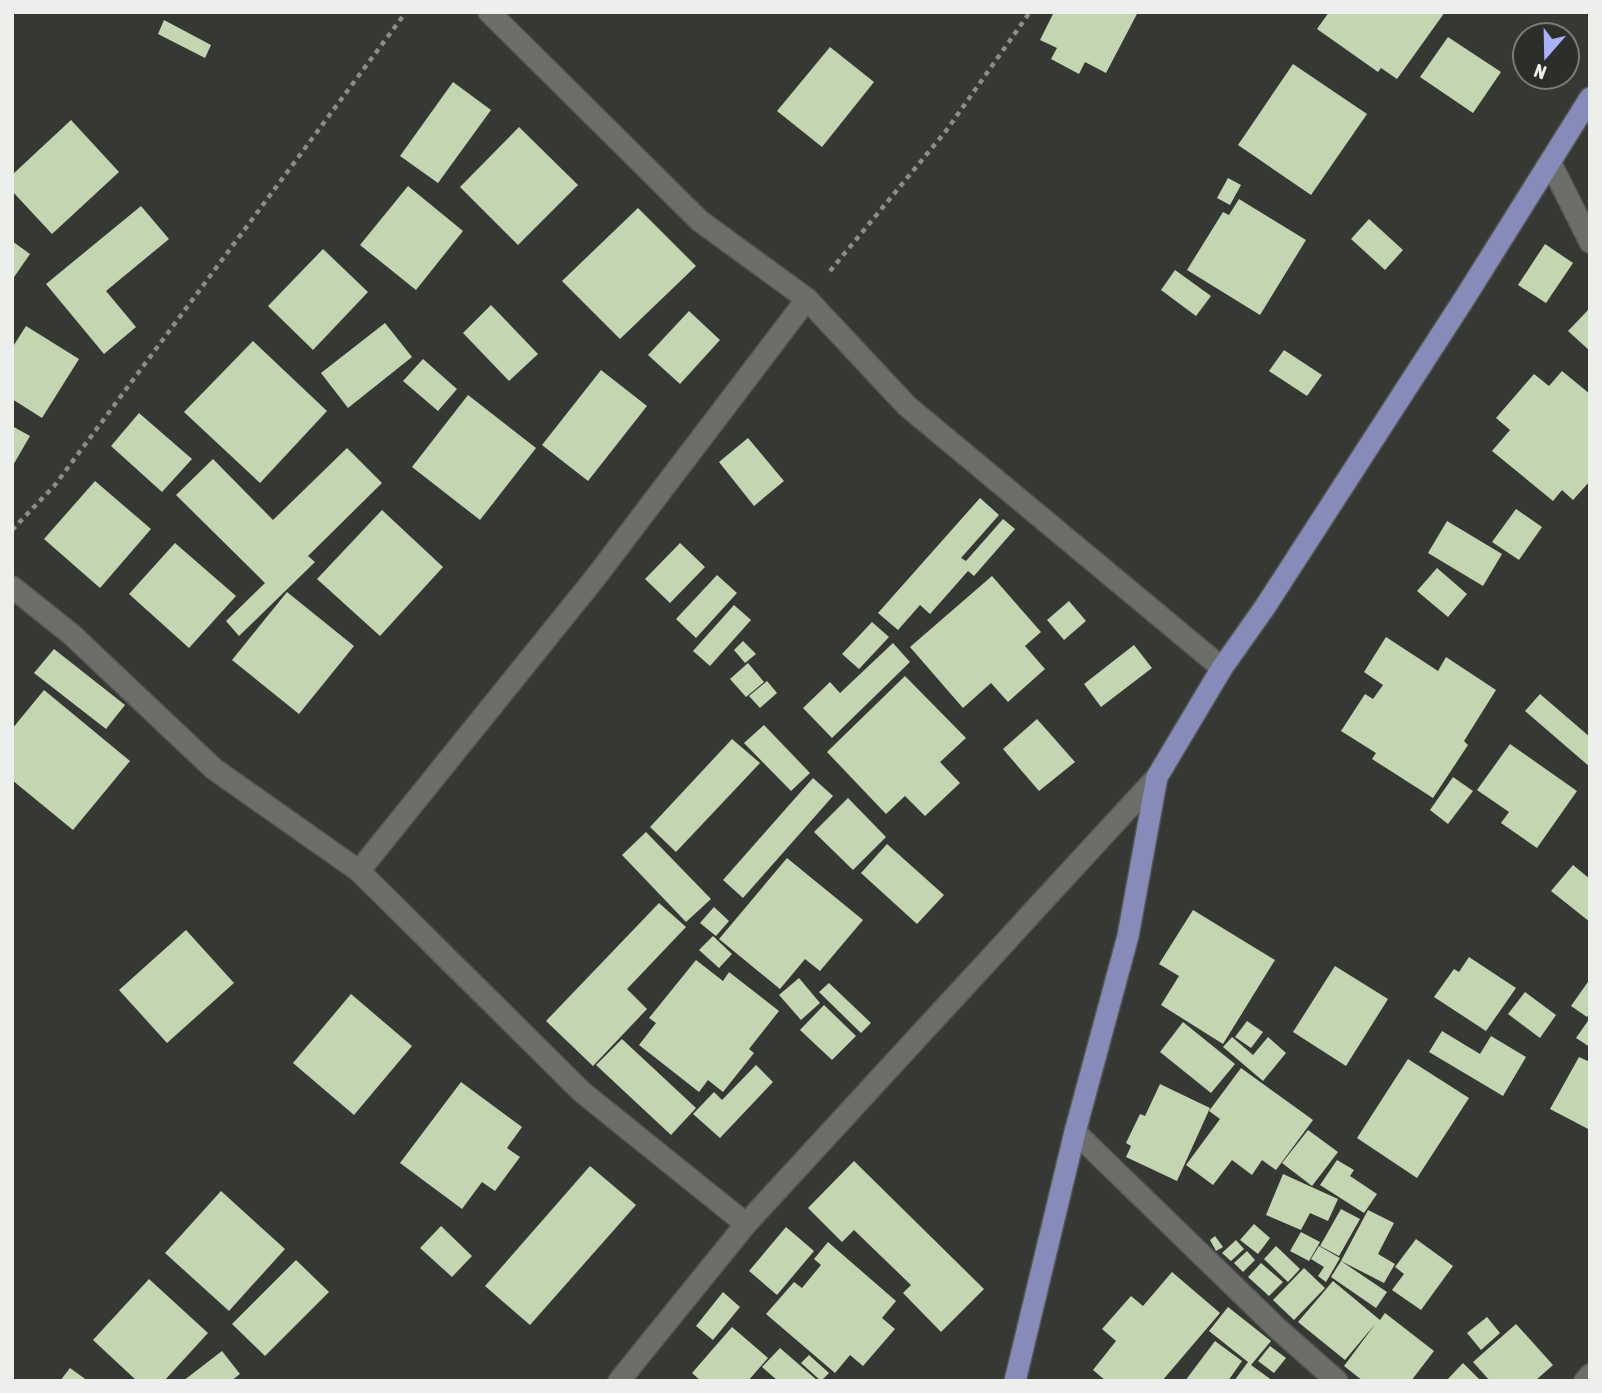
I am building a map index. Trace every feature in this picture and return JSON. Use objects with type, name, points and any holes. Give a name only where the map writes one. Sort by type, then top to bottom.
[{"type":"main road","points":[[1015,1381],[1075,1132],[1128,936],[1157,777],[1222,668],[1265,607],[1466,296],[1590,98]]},
{"type":"street","points":[[489,12],[700,220],[807,299],[907,407],[1222,668]]},
{"type":"street","points":[[1550,162],[1590,242]]},
{"type":"street","points":[[359,871],[595,578],[807,299]]},
{"type":"street","points":[[15,596],[71,634],[214,769],[359,871],[582,1092],[746,1224]]},
{"type":"street","points":[[618,1381],[746,1224],[1157,777]]},
{"type":"street","points":[[1075,1132],[1277,1328],[1337,1381]]},
{"type":"street","points":[[1585,1381],[1590,1375]]},
{"type":"path","points":[[12,530],[55,485],[407,12]]},
{"type":"path","points":[[807,299],[946,131],[1030,12]]},
{"type":"building","points":[[1054,12],[1138,12],[1106,73],[1085,62],[1079,74],[1051,59],[1057,48],[1040,40]]},
{"type":"building","points":[[1329,12],[1445,12],[1397,79],[1381,68],[1378,72],[1317,29]]},
{"type":"building","points":[[164,20],[211,45],[205,58],[158,34]]},
{"type":"building","points":[[1448,37],[1501,72],[1473,113],[1420,77]]},
{"type":"building","points":[[830,47],[874,82],[822,147],[777,111]]},
{"type":"building","points":[[1293,64],[1367,114],[1311,195],[1238,145]]},
{"type":"building","points":[[453,82],[491,110],[438,183],[400,156]]},
{"type":"building","points":[[71,120],[119,172],[52,234],[12,191],[12,175]]},
{"type":"building","points":[[519,127],[578,185],[518,245],[460,187]]},
{"type":"building","points":[[1228,178],[1241,185],[1230,205],[1217,198]]},
{"type":"building","points":[[408,186],[463,231],[416,290],[360,245]]},
{"type":"building","points":[[1239,199],[1306,240],[1260,315],[1187,270],[1223,212],[1229,215]]},
{"type":"building","points":[[141,206],[169,239],[106,291],[136,327],[104,354],[46,284]]},
{"type":"building","points":[[638,208],[696,266],[620,339],[562,281]]},
{"type":"building","points":[[1369,219],[1403,250],[1385,270],[1351,239]]},
{"type":"building","points":[[12,241],[30,254],[12,280]]},
{"type":"building","points":[[1545,244],[1573,263],[1546,303],[1518,285]]},
{"type":"building","points":[[323,249],[368,292],[313,350],[268,306]]},
{"type":"building","points":[[1175,270],[1211,296],[1196,316],[1161,290]]},
{"type":"building","points":[[491,305],[538,354],[509,381],[463,333]]},
{"type":"building","points":[[1590,308],[1590,351],[1568,331]]},
{"type":"building","points":[[689,311],[720,340],[680,384],[648,355]]},
{"type":"building","points":[[385,323],[412,357],[348,408],[321,373]]},
{"type":"building","points":[[26,326],[79,359],[42,418],[12,399],[12,348]]},
{"type":"building","points":[[253,341],[327,411],[260,483],[184,412]]},
{"type":"building","points":[[1284,350],[1322,375],[1307,396],[1269,371]]},
{"type":"building","points":[[423,359],[457,389],[438,411],[403,381]]},
{"type":"building","points":[[601,370],[647,406],[588,481],[542,445]]},
{"type":"building","points":[[1562,371],[1590,394],[1590,481],[1573,500],[1562,490],[1553,501],[1492,451],[1510,430],[1496,418],[1534,374],[1549,386]]},
{"type":"building","points":[[468,395],[536,448],[480,520],[412,467]]},
{"type":"building","points":[[139,413],[192,459],[162,492],[111,446]]},
{"type":"building","points":[[12,426],[30,436],[12,467]]},
{"type":"building","points":[[748,438],[784,481],[754,506],[719,462]]},
{"type":"building","points":[[347,448],[382,483],[308,556],[315,562],[239,636],[226,621],[265,583],[176,495],[213,459],[273,520]]},
{"type":"building","points":[[95,481],[151,529],[100,588],[44,539]]},
{"type":"building","points":[[980,498],[999,515],[961,558],[966,561],[1003,519],[1015,529],[974,576],[968,571],[930,614],[920,605],[898,630],[878,613]]},
{"type":"building","points":[[1516,509],[1542,527],[1519,560],[1492,542]]},
{"type":"building","points":[[382,510],[443,567],[380,636],[317,579]]},
{"type":"building","points":[[1447,521],[1502,554],[1483,586],[1428,553]]},
{"type":"building","points":[[175,543],[236,596],[189,648],[129,594]]},
{"type":"building","points":[[680,543],[705,567],[670,603],[645,579]]},
{"type":"building","points":[[1437,568],[1467,594],[1448,617],[1417,591]]},
{"type":"building","points":[[717,575],[737,593],[696,638],[676,619]]},
{"type":"building","points":[[992,576],[1041,632],[1025,646],[1045,669],[1008,702],[991,683],[963,708],[910,647]]},
{"type":"building","points":[[287,592],[354,646],[299,714],[232,660]]},
{"type":"building","points":[[1069,601],[1086,621],[1064,640],[1047,620]]},
{"type":"building","points":[[734,605],[751,620],[710,666],[693,651]]},
{"type":"building","points":[[872,622],[889,637],[859,669],[842,654]]},
{"type":"building","points":[[1386,637],[1438,671],[1446,657],[1496,690],[1464,741],[1468,745],[1433,798],[1372,759],[1376,753],[1341,731],[1365,694],[1373,699],[1383,685],[1364,672]]},
{"type":"building","points":[[743,641],[756,654],[745,663],[734,650]]},
{"type":"building","points":[[893,643],[910,662],[832,738],[803,708],[830,682],[840,693]]},
{"type":"building","points":[[1134,645],[1152,668],[1101,707],[1084,684]]},
{"type":"building","points":[[54,649],[125,705],[106,729],[34,673]]},
{"type":"building","points":[[748,663],[764,682],[746,697],[730,679]]},
{"type":"building","points":[[905,676],[966,738],[940,762],[960,783],[925,816],[905,796],[886,814],[827,752]]},
{"type":"building","points":[[767,681],[777,693],[760,708],[749,696]]},
{"type":"building","points":[[44,690],[130,761],[73,830],[12,780],[12,729]]},
{"type":"building","points":[[1540,694],[1590,737],[1590,767],[1525,711]]},
{"type":"building","points":[[1037,719],[1075,762],[1039,791],[1003,749]]},
{"type":"building","points":[[764,725],[810,773],[791,791],[744,743]]},
{"type":"building","points":[[732,739],[760,763],[676,852],[650,827]]},
{"type":"building","points":[[1510,744],[1577,791],[1537,848],[1501,823],[1509,812],[1477,790]]},
{"type":"building","points":[[1453,777],[1473,791],[1448,824],[1430,810]]},
{"type":"building","points":[[813,778],[833,796],[743,898],[723,880]]},
{"type":"building","points":[[848,798],[886,837],[853,870],[814,832]]},
{"type":"building","points":[[646,832],[711,899],[686,922],[622,855]]},
{"type":"building","points":[[887,844],[944,895],[917,924],[861,873]]},
{"type":"building","points":[[787,858],[863,920],[820,971],[805,959],[780,989],[719,939]]},
{"type":"building","points":[[1573,865],[1590,879],[1590,922],[1551,891]]},
{"type":"building","points":[[659,903],[686,927],[627,989],[647,1009],[593,1066],[546,1021]]},
{"type":"building","points":[[714,907],[729,921],[716,936],[700,923]]},
{"type":"building","points":[[1193,910],[1275,960],[1223,1044],[1161,1005],[1179,976],[1159,964]]},
{"type":"building","points":[[186,930],[234,983],[167,1043],[119,990]]},
{"type":"building","points":[[713,936],[732,954],[719,968],[699,950]]},
{"type":"building","points":[[1469,957],[1516,988],[1486,1031],[1434,997],[1454,969],[1459,972]]},
{"type":"building","points":[[696,960],[723,981],[729,972],[779,1011],[749,1049],[754,1053],[723,1092],[708,1080],[699,1092],[639,1045],[656,1023],[649,1018]]},
{"type":"building","points":[[1335,966],[1388,999],[1346,1066],[1293,1032]]},
{"type":"building","points":[[799,978],[820,1003],[801,1020],[779,995]]},
{"type":"building","points":[[1590,979],[1590,1012],[1587,1017],[1571,1006]]},
{"type":"building","points":[[829,983],[871,1023],[861,1033],[819,992]]},
{"type":"building","points":[[1525,992],[1556,1015],[1540,1038],[1508,1014]]},
{"type":"building","points":[[351,994],[412,1046],[354,1115],[293,1063]]},
{"type":"building","points":[[824,1005],[856,1036],[832,1060],[800,1030]]},
{"type":"building","points":[[1590,1018],[1590,1047],[1576,1038]]},
{"type":"building","points":[[1247,1021],[1263,1032],[1251,1048],[1235,1037]]},
{"type":"building","points":[[1183,1022],[1235,1064],[1211,1093],[1160,1052]]},
{"type":"building","points":[[1442,1031],[1480,1054],[1491,1036],[1526,1057],[1503,1096],[1429,1052]]},
{"type":"building","points":[[1232,1037],[1253,1055],[1268,1037],[1286,1053],[1263,1081],[1223,1047]]},
{"type":"building","points":[[622,1039],[696,1108],[671,1135],[596,1065]]},
{"type":"building","points":[[1579,1057],[1590,1062],[1590,1130],[1550,1109]]},
{"type":"building","points":[[1408,1059],[1469,1098],[1417,1178],[1357,1138]]},
{"type":"building","points":[[756,1065],[773,1082],[720,1138],[693,1114],[714,1092],[722,1100]]},
{"type":"building","points":[[1241,1068],[1313,1120],[1276,1170],[1262,1160],[1252,1175],[1232,1160],[1213,1185],[1186,1165],[1220,1119],[1209,1111]]},
{"type":"building","points":[[461,1082],[522,1127],[507,1148],[520,1157],[495,1191],[482,1182],[462,1209],[400,1163]]},
{"type":"building","points":[[1160,1084],[1210,1108],[1177,1181],[1126,1157],[1131,1146],[1126,1143],[1140,1114],[1145,1116]]},
{"type":"building","points":[[1308,1130],[1338,1152],[1312,1186],[1282,1163]]},
{"type":"building","points":[[1337,1160],[1354,1170],[1350,1176],[1377,1194],[1364,1213],[1320,1185]]},
{"type":"building","points":[[854,1161],[984,1289],[941,1332],[903,1293],[911,1285],[854,1230],[842,1242],[808,1208]]},
{"type":"building","points":[[590,1166],[636,1205],[530,1325],[485,1286]]},
{"type":"building","points":[[1283,1174],[1338,1199],[1328,1221],[1310,1213],[1301,1230],[1266,1215]]},
{"type":"building","points":[[221,1191],[285,1249],[229,1311],[165,1253]]},
{"type":"building","points":[[1341,1209],[1360,1219],[1339,1256],[1320,1246]]},
{"type":"building","points":[[1368,1210],[1394,1223],[1378,1254],[1395,1264],[1384,1283],[1341,1261]]},
{"type":"building","points":[[1254,1224],[1270,1238],[1258,1254],[1240,1240]]},
{"type":"building","points":[[441,1226],[472,1256],[452,1277],[420,1248]]},
{"type":"building","points":[[786,1227],[814,1251],[777,1295],[749,1271]]},
{"type":"building","points":[[1301,1232],[1320,1242],[1309,1261],[1290,1251]]},
{"type":"building","points":[[1215,1236],[1223,1247],[1216,1251],[1210,1240]]},
{"type":"building","points":[[1416,1239],[1453,1266],[1421,1310],[1392,1290],[1404,1274],[1395,1267]]},
{"type":"building","points":[[1236,1240],[1244,1249],[1231,1261],[1222,1253]]},
{"type":"building","points":[[828,1242],[896,1301],[882,1318],[895,1329],[863,1366],[850,1355],[835,1373],[766,1314],[794,1282],[802,1288],[821,1265],[814,1259]]},
{"type":"building","points":[[1276,1246],[1300,1269],[1288,1282],[1264,1259]]},
{"type":"building","points":[[1319,1246],[1340,1258],[1326,1282],[1318,1276],[1324,1267],[1311,1259]]},
{"type":"building","points":[[1247,1251],[1255,1260],[1243,1272],[1234,1263]]},
{"type":"building","points":[[296,1260],[329,1292],[265,1356],[232,1324]]},
{"type":"building","points":[[1341,1261],[1387,1292],[1376,1308],[1331,1277]]},
{"type":"building","points":[[1261,1263],[1283,1282],[1269,1296],[1248,1277]]},
{"type":"building","points":[[1304,1268],[1325,1288],[1294,1320],[1273,1300]]},
{"type":"building","points":[[1172,1272],[1220,1313],[1162,1381],[1106,1381],[1093,1370],[1116,1341],[1102,1329],[1131,1296],[1143,1306]]},
{"type":"building","points":[[149,1279],[208,1333],[164,1381],[137,1381],[93,1340]]},
{"type":"building","points":[[1333,1281],[1380,1320],[1385,1313],[1434,1351],[1411,1381],[1363,1381],[1344,1366],[1376,1323],[1345,1360],[1298,1322]]},
{"type":"building","points":[[723,1292],[740,1307],[713,1340],[696,1326]]},
{"type":"building","points":[[1228,1307],[1271,1341],[1251,1365],[1273,1381],[1234,1381],[1248,1362],[1209,1331]]},
{"type":"building","points":[[1487,1317],[1500,1333],[1481,1350],[1467,1333]]},
{"type":"building","points":[[1516,1324],[1553,1365],[1535,1381],[1490,1381],[1473,1362]]},
{"type":"building","points":[[732,1327],[768,1358],[748,1381],[701,1381],[692,1373]]},
{"type":"building","points":[[1215,1341],[1242,1361],[1228,1381],[1185,1381]]},
{"type":"building","points":[[1270,1346],[1286,1358],[1274,1373],[1258,1361]]},
{"type":"building","points":[[780,1348],[818,1381],[778,1381],[762,1367]]},
{"type":"building","points":[[222,1351],[240,1374],[231,1381],[183,1381]]},
{"type":"building","points":[[809,1355],[829,1373],[821,1381],[801,1363]]},
{"type":"building","points":[[1463,1363],[1479,1379],[1446,1381]]},
{"type":"building","points":[[70,1368],[88,1381],[60,1381]]}]
